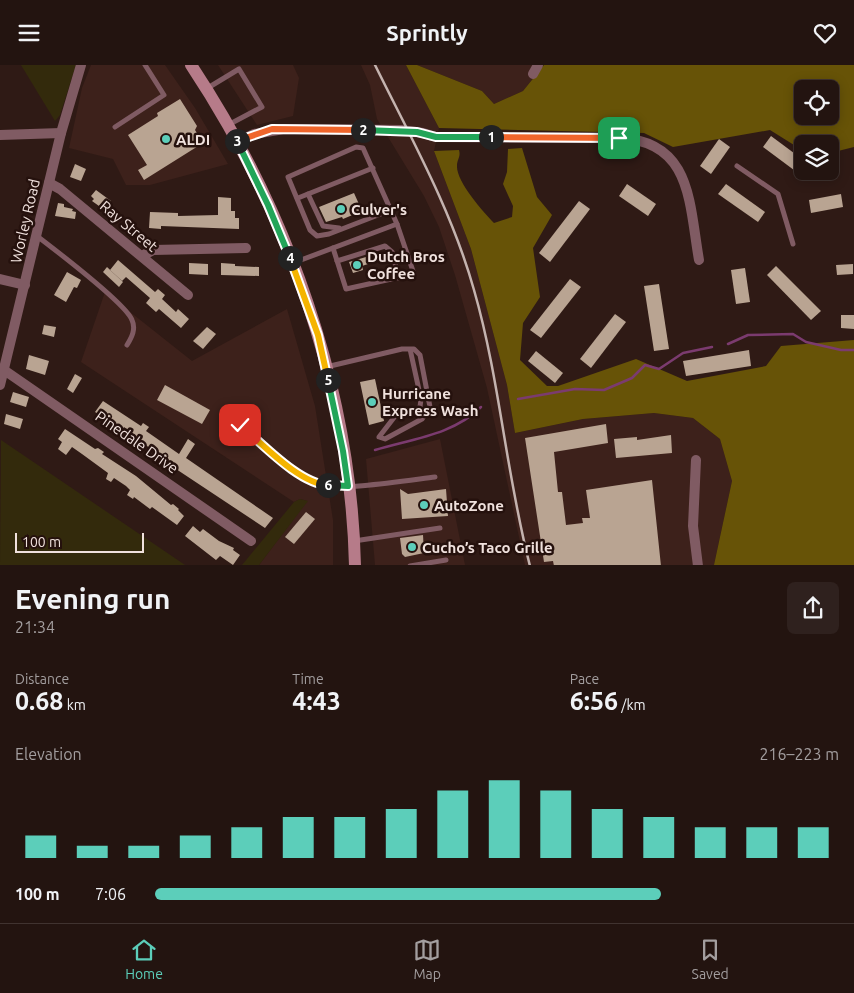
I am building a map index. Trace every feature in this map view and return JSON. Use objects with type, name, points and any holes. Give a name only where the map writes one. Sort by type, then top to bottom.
[{"type":"main road","points":[[193,66],[237,142],[268,205],[292,263],[318,335],[339,427],[348,486],[355,565]]},
{"type":"street","name":"Worley Road","points":[[0,385],[61,133],[81,65]]},
{"type":"street","points":[[237,142],[254,134],[284,129],[401,130],[436,137],[619,138],[642,140],[665,152],[682,173],[699,259]]},
{"type":"street","points":[[0,135],[61,133]]},
{"type":"street","name":"Ray Street","points":[[49,183],[60,189],[188,295]]},
{"type":"street","points":[[142,256],[153,250],[246,248]]},
{"type":"street","points":[[0,279],[25,285]]},
{"type":"street","name":"Pinedale Drive","points":[[4,370],[251,541]]},
{"type":"street","points":[[696,460],[693,526],[698,565]]},
{"type":"lane","points":[[115,127],[164,95],[145,65]]},
{"type":"lane","points":[[206,89],[239,69],[262,107],[228,126]]},
{"type":"lane","points":[[333,248],[346,289],[414,275],[391,209],[362,148],[356,147],[288,177],[310,230],[317,236],[329,234],[391,209]]},
{"type":"lane","points":[[737,167],[778,194],[793,244]]},
{"type":"lane","points":[[298,198],[373,168]]},
{"type":"lane","points":[[308,194],[323,226],[343,228]]},
{"type":"lane","points":[[292,263],[397,224]]},
{"type":"lane","points":[[37,236],[115,300],[129,314],[133,336],[127,345]]},
{"type":"lane","points":[[338,261],[385,246],[392,252],[399,278]]},
{"type":"lane","points":[[325,367],[410,349],[414,349],[420,355],[430,407],[422,419],[381,440],[382,432],[396,415],[410,414],[420,407],[421,399],[410,349]]},
{"type":"lane","points":[[240,425],[301,476],[317,485],[348,486],[435,477]]},
{"type":"lane","points":[[354,541],[440,528]]},
{"type":"lane","points":[[410,565],[446,559]]},
{"type":"shaded area","points":[[21,65],[76,65],[60,115],[55,121]]},
{"type":"shaded area","points":[[91,65],[165,65],[195,108],[228,164],[150,185],[126,185],[113,159],[69,148],[82,88]]},
{"type":"shaded area","points":[[218,65],[293,65],[299,78],[293,116],[257,125]]},
{"type":"shaded area","points":[[361,65],[406,65],[439,128],[434,151],[471,249],[507,385],[515,433],[583,419],[654,413],[693,418],[720,439],[732,481],[714,565],[525,565],[487,388],[455,275],[439,227],[424,196],[377,119],[370,85]]},
{"type":"shaded area","points":[[406,65],[417,65],[482,91],[494,104],[523,91],[544,65],[854,65],[854,147],[839,151],[839,135],[794,135],[794,145],[770,130],[673,147],[644,133],[439,128]]},
{"type":"shaded area","points":[[417,65],[544,65],[523,91],[494,104],[482,91]]},
{"type":"shaded area","points":[[522,148],[537,197],[552,215],[533,248],[540,297],[523,323],[520,360],[547,386],[558,386],[636,359],[687,381],[766,366],[781,346],[854,340],[854,565],[714,565],[732,481],[720,439],[693,418],[654,413],[583,419],[515,433],[507,385],[471,249],[434,151],[459,150],[457,166],[461,180],[477,204],[494,223],[512,217],[513,206],[503,184],[507,172],[508,149]]},
{"type":"shaded area","points":[[105,292],[192,361],[287,309],[315,406],[333,520],[333,565],[259,565],[307,501],[300,499],[294,502],[81,362]]},
{"type":"shaded area","points":[[440,439],[465,565],[375,565],[366,459]]},
{"type":"shaded area","points":[[1,440],[185,565],[0,565]]},
{"type":"shaded area","points":[[300,499],[308,501],[259,565],[242,565],[294,502]]},
{"type":"building","name":"ALDI","points":[[180,99],[197,126],[195,130],[203,143],[144,180],[138,170],[147,165],[128,135],[158,116],[157,113]]},
{"type":"building","points":[[771,136],[794,153],[794,170],[763,147]]},
{"type":"building","points":[[719,139],[730,147],[711,174],[700,166]]},
{"type":"building","points":[[75,164],[86,169],[81,181],[70,177]]},
{"type":"building","points":[[627,184],[656,204],[648,216],[619,196]]},
{"type":"building","points":[[726,184],[765,212],[758,222],[718,194]]},
{"type":"building","points":[[96,190],[111,201],[106,207],[101,204],[99,206],[92,201],[94,199],[91,196]]},
{"type":"building","name":"Culver's","points":[[354,193],[362,211],[343,219],[342,217],[326,222],[319,207]]},
{"type":"building","points":[[841,194],[843,207],[811,213],[809,200]]},
{"type":"building","points":[[218,197],[231,198],[231,211],[235,211],[235,218],[239,218],[239,229],[161,226],[161,229],[149,228],[150,212],[178,213],[178,216],[218,215]]},
{"type":"building","points":[[579,201],[590,209],[550,262],[539,253]]},
{"type":"building","points":[[58,203],[73,209],[72,211],[76,212],[75,219],[55,216]]},
{"type":"building","name":"Dutch Bros Coffee","points":[[366,257],[368,264],[362,266],[363,270],[353,273],[349,262]]},
{"type":"building","points":[[118,260],[155,292],[158,289],[165,295],[162,299],[176,312],[178,309],[189,319],[181,328],[159,309],[156,312],[146,303],[150,298],[126,277],[122,281],[110,270]]},
{"type":"building","points":[[189,263],[208,264],[208,275],[189,274]]},
{"type":"building","points":[[221,263],[235,264],[235,266],[259,267],[259,276],[221,275]]},
{"type":"building","points":[[853,264],[853,274],[837,275],[836,265]]},
{"type":"building","points":[[776,266],[821,311],[811,320],[767,275]]},
{"type":"building","points":[[107,267],[123,282],[119,287],[103,272]]},
{"type":"building","points":[[745,268],[750,302],[736,304],[731,270]]},
{"type":"building","points":[[67,272],[81,280],[77,288],[74,287],[66,302],[54,295]]},
{"type":"building","points":[[570,279],[581,287],[541,338],[530,330]]},
{"type":"building","points":[[659,284],[669,349],[654,351],[644,286]]},
{"type":"building","points":[[615,314],[626,322],[591,368],[580,359]]},
{"type":"building","points":[[841,315],[854,315],[854,329],[841,328]]},
{"type":"building","points":[[44,325],[56,327],[54,337],[42,334]]},
{"type":"building","points":[[207,327],[216,334],[203,349],[193,341]]},
{"type":"building","points":[[749,350],[751,366],[686,376],[683,361]]},
{"type":"building","points":[[536,351],[563,373],[555,383],[528,361]]},
{"type":"building","points":[[29,355],[49,361],[45,375],[26,369]]},
{"type":"building","points":[[75,374],[82,378],[73,393],[67,389]]},
{"type":"building","name":"Hurricane Express Wash","points":[[375,379],[384,421],[369,425],[360,382]]},
{"type":"building","points":[[165,385],[210,410],[202,424],[157,400]]},
{"type":"building","points":[[13,392],[29,397],[26,407],[10,402]]},
{"type":"building","points":[[103,401],[141,426],[143,423],[149,427],[146,431],[179,454],[188,439],[195,444],[186,458],[273,518],[265,528],[173,467],[173,464],[134,437],[135,435],[124,427],[122,430],[104,418],[102,421],[98,418],[100,415],[95,412]]},
{"type":"building","points":[[6,414],[23,419],[20,429],[4,424]]},
{"type":"building","points":[[606,424],[608,443],[554,452],[558,492],[562,492],[566,525],[583,523],[582,518],[590,518],[586,490],[652,480],[661,565],[554,565],[553,561],[544,562],[525,438]]},
{"type":"building","points":[[65,429],[95,449],[98,448],[104,452],[102,454],[136,476],[171,505],[173,504],[179,509],[184,516],[177,525],[152,507],[150,509],[134,497],[133,499],[127,495],[130,490],[126,486],[114,478],[111,482],[106,479],[108,473],[72,447],[66,455],[58,449],[62,442],[58,439]]},
{"type":"building","points":[[671,435],[672,453],[616,458],[614,439],[637,437],[637,440]]},
{"type":"building","name":"AutoZone","points":[[400,489],[408,494],[446,489],[448,516],[402,519]]},
{"type":"building","points":[[306,512],[315,519],[294,544],[285,537]]},
{"type":"building","points":[[193,526],[200,532],[203,529],[219,541],[234,548],[233,550],[240,555],[233,565],[220,556],[216,560],[185,536]]},
{"type":"building","name":"Cucho’s Taco Grille","points":[[423,535],[424,553],[405,557],[402,554],[400,538]]},
{"type":"waterway","points":[[728,344],[748,335],[793,334],[806,342],[841,350],[854,350]]},
{"type":"waterway","points":[[518,399],[575,389],[604,390],[632,378],[645,365],[659,369],[683,353],[712,347]]},
{"type":"waterway","points":[[375,450],[445,430],[458,424],[481,407]]},
{"type":"railway","points":[[375,65],[442,203],[465,261],[474,290],[490,358],[515,497],[530,565]]},
{"type":"place","name":"ALDI","points":[[166,139]]},
{"type":"place","name":"Culver's","points":[[341,209]]},
{"type":"place","name":"Dutch Bros Coffee","points":[[357,265]]},
{"type":"place","name":"Hurricane Express Wash","points":[[372,402]]},
{"type":"place","name":"AutoZone","points":[[424,505]]},
{"type":"place","name":"Cucho’s Taco Grille","points":[[412,547]]},
{"type":"route","points":[[240,425],[301,476],[317,485],[348,486],[336,411],[318,335],[285,245],[248,162],[237,142],[254,134],[272,129],[401,130],[436,137],[619,138]]}]
